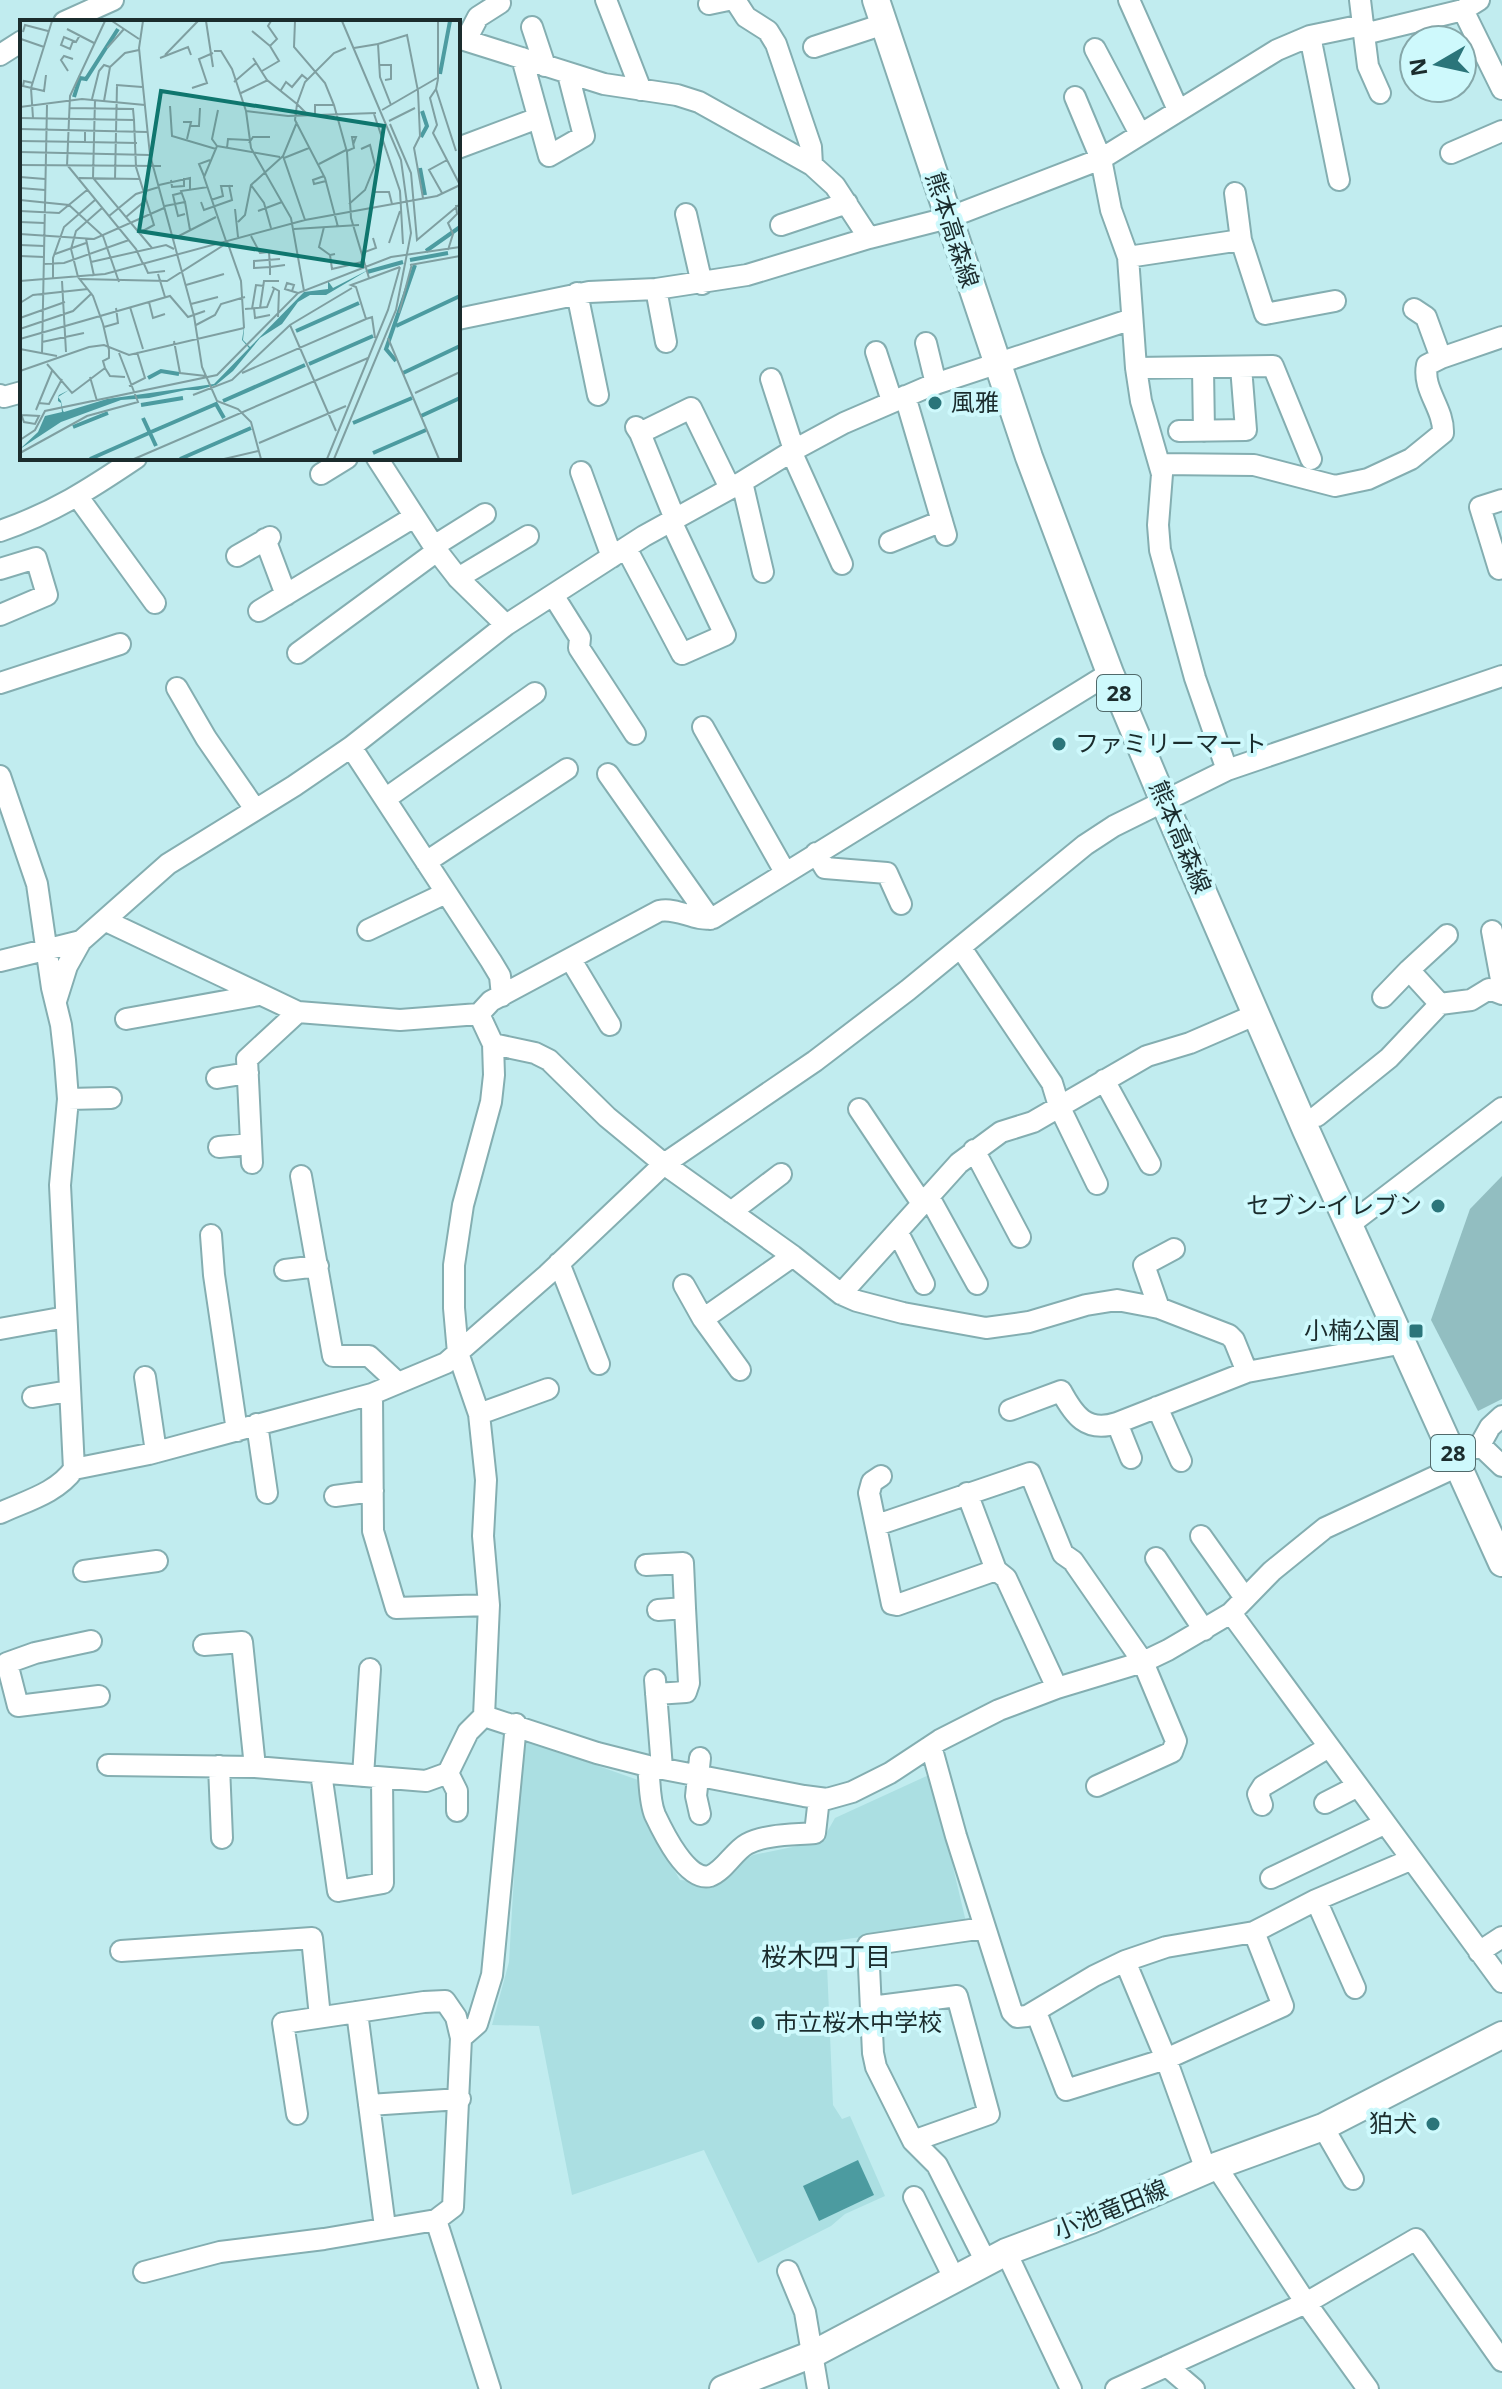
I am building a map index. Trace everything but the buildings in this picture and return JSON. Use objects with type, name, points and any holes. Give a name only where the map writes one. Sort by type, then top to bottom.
[{"type":"main road","name":"熊本高森線","points":[[880,12],[997,365],[1110,673],[1306,1130],[1502,1563]]},
{"type":"main road","name":"小池竜田線","points":[[723,2389],[813,2354],[996,2257],[1211,2168],[1323,2127],[1502,2035]]},
{"type":"street","points":[[68,20],[113,0]]},
{"type":"street","points":[[498,0],[500,3],[478,17],[462,39],[568,74],[699,102],[812,165],[835,186],[847,203],[866,246]]},
{"type":"street","points":[[606,0],[641,90]]},
{"type":"street","points":[[735,0],[746,17],[768,31],[776,44],[811,147],[812,165]]},
{"type":"street","points":[[1129,0],[1178,110]]},
{"type":"street","points":[[1360,0],[1368,66],[1380,93]]},
{"type":"street","points":[[460,319],[577,293],[702,284],[866,246],[1101,159],[1277,50],[1310,36],[1363,30],[1471,5],[1502,89]]},
{"type":"street","points":[[814,47],[880,12]]},
{"type":"street","points":[[532,27],[545,66]]},
{"type":"street","points":[[1310,36],[1339,180]]},
{"type":"street","points":[[0,55],[20,42]]},
{"type":"street","points":[[1095,49],[1140,134]]},
{"type":"street","points":[[522,58],[549,156],[584,136],[568,74]]},
{"type":"street","points":[[1075,97],[1101,159],[1111,210],[1128,257],[1136,368],[1145,414],[1160,464],[1160,550],[1195,678],[1227,770]]},
{"type":"street","points":[[460,147],[538,118]]},
{"type":"street","points":[[1451,153],[1502,131]]},
{"type":"street","points":[[1235,193],[1241,240],[1265,314],[1335,301]]},
{"type":"street","points":[[781,225],[847,203]]},
{"type":"street","points":[[686,214],[702,284]]},
{"type":"street","points":[[1128,257],[1241,240]]},
{"type":"street","points":[[656,289],[666,342]]},
{"type":"street","points":[[577,293],[598,395]]},
{"type":"street","points":[[1414,309],[1428,320],[1441,358]]},
{"type":"street","points":[[0,961],[81,941],[168,864],[351,747],[506,625],[619,552],[793,450],[936,384],[1132,319]]},
{"type":"street","points":[[1160,464],[1254,465],[1335,486],[1368,479],[1419,454],[1443,433],[1442,420],[1425,378],[1427,365],[1502,337]]},
{"type":"street","points":[[926,343],[936,384]]},
{"type":"street","points":[[876,352],[898,399],[944,528],[890,542]]},
{"type":"street","points":[[1136,368],[1273,366],[1311,459]]},
{"type":"street","points":[[1179,431],[1246,430],[1241,367]]},
{"type":"street","points":[[1203,369],[1204,431]]},
{"type":"street","points":[[771,379],[793,450],[842,564]]},
{"type":"street","points":[[0,395],[4,397],[20,393]]},
{"type":"street","points":[[581,472],[619,552],[682,654],[725,635],[673,520],[638,430],[691,408],[736,485],[763,572]]},
{"type":"street","points":[[0,531],[33,520],[78,497],[133,460]]},
{"type":"street","points":[[321,474],[344,460]]},
{"type":"street","points":[[378,460],[435,549],[458,578],[506,625]]},
{"type":"street","points":[[78,497],[155,603]]},
{"type":"street","points":[[1499,569],[1480,507],[1502,500]]},
{"type":"street","points":[[297,651],[485,514]]},
{"type":"street","points":[[259,611],[414,517]]},
{"type":"street","points":[[458,578],[528,536]]},
{"type":"street","points":[[237,556],[267,538],[286,595]]},
{"type":"street","points":[[0,569],[36,558],[47,595],[0,615]]},
{"type":"street","points":[[553,595],[580,638],[579,648],[635,734]]},
{"type":"street","points":[[0,683],[120,644]]},
{"type":"street","points":[[106,921],[298,1012],[400,1020],[479,1014],[491,1001],[663,910],[710,919],[1110,673]]},
{"type":"street","points":[[74,1469],[156,1452],[372,1394],[446,1363],[664,1164],[815,1061],[961,948],[1085,845],[1114,826],[1227,770],[1502,676]]},
{"type":"street","points":[[177,688],[206,738],[255,809]]},
{"type":"street","points":[[385,799],[535,693]]},
{"type":"street","points":[[703,727],[785,872]]},
{"type":"street","points":[[351,747],[496,968],[502,996]]},
{"type":"street","points":[[426,862],[567,769]]},
{"type":"street","points":[[608,774],[710,919]]},
{"type":"street","points":[[0,776],[6,820],[37,884],[64,1049],[68,1099],[60,1185],[74,1469],[65,1482],[56,1488],[0,1513]]},
{"type":"street","points":[[816,853],[825,868],[887,873],[901,904]]},
{"type":"street","points":[[368,930],[446,893]]},
{"type":"street","points":[[1492,931],[1502,985]]},
{"type":"street","points":[[1383,997],[1447,935]]},
{"type":"street","points":[[56,1005],[58,990],[81,941]]},
{"type":"street","points":[[961,948],[1052,1083],[1059,1106],[1097,1184]]},
{"type":"street","points":[[571,960],[610,1025]]},
{"type":"street","points":[[1409,970],[1440,1004]]},
{"type":"street","points":[[1317,1116],[1389,1058],[1440,1004],[1471,1000],[1489,989],[1502,994]]},
{"type":"street","points":[[126,1019],[259,995]]},
{"type":"street","points":[[219,1147],[252,1153],[247,1059],[298,1012]]},
{"type":"street","points":[[108,1765],[255,1767],[426,1781],[448,1773],[468,1732],[484,1716],[489,1605],[483,1536],[486,1480],[479,1414],[458,1353],[454,1308],[454,1265],[463,1205],[491,1102],[494,1075],[493,1044],[479,1014]]},
{"type":"street","points":[[841,1294],[974,1150],[1001,1132],[1033,1122],[1147,1056],[1190,1043],[1257,1014]]},
{"type":"street","points":[[493,1044],[535,1053],[549,1060],[607,1117],[664,1164],[841,1294],[876,1307],[974,1327],[1029,1322],[1109,1300],[1159,1308],[1229,1335],[1247,1372]]},
{"type":"street","points":[[217,1078],[248,1073]]},
{"type":"street","points":[[1104,1080],[1150,1164]]},
{"type":"street","points":[[68,1099],[111,1098]]},
{"type":"street","points":[[1358,1218],[1502,1108]]},
{"type":"street","points":[[859,1109],[926,1201],[977,1284]]},
{"type":"street","points":[[974,1150],[1020,1237]]},
{"type":"street","points":[[731,1212],[781,1174]]},
{"type":"street","points":[[301,1176],[333,1356],[369,1356],[398,1383]]},
{"type":"street","points":[[898,1233],[924,1284]]},
{"type":"street","points":[[211,1235],[214,1275],[247,1428],[267,1493]]},
{"type":"street","points":[[1159,1308],[1144,1265],[1174,1249]]},
{"type":"street","points":[[703,1319],[730,1308],[793,1256]]},
{"type":"street","points":[[559,1263],[599,1364]]},
{"type":"street","points":[[285,1270],[318,1266]]},
{"type":"street","points":[[684,1285],[703,1319],[740,1370]]},
{"type":"street","points":[[0,1329],[66,1317]]},
{"type":"street","points":[[1010,1410],[1061,1391],[1073,1414],[1081,1421],[1096,1426],[1117,1423],[1247,1372],[1404,1343]]},
{"type":"street","points":[[145,1377],[156,1452]]},
{"type":"street","points":[[479,1414],[548,1389]]},
{"type":"street","points":[[33,1397],[69,1391]]},
{"type":"street","points":[[372,1394],[373,1531],[396,1608],[489,1605]]},
{"type":"street","points":[[1157,1407],[1181,1461]]},
{"type":"street","points":[[484,1716],[597,1753],[655,1767],[699,1767],[819,1798],[835,1797],[872,1782],[999,1710],[1057,1688],[1143,1662],[1204,1630],[1238,1606],[1272,1571],[1325,1528],[1456,1462],[1480,1445],[1490,1427],[1502,1416]]},
{"type":"street","points":[[1117,1423],[1131,1458]]},
{"type":"street","points":[[1480,1445],[1502,1466]]},
{"type":"street","points":[[877,1525],[1030,1473],[1063,1554],[1073,1561],[1143,1662],[1175,1736],[1175,1749],[1097,1786]]},
{"type":"street","points":[[881,1476],[872,1482],[869,1493],[893,1605],[996,1570]]},
{"type":"street","points":[[335,1496],[373,1491]]},
{"type":"street","points":[[967,1493],[996,1570],[1006,1578],[1057,1688]]},
{"type":"street","points":[[1201,1536],[1238,1606],[1329,1747],[1502,1982]]},
{"type":"street","points":[[1156,1558],[1204,1630]]},
{"type":"street","points":[[84,1571],[157,1561]]},
{"type":"street","points":[[646,1565],[683,1563],[689,1687],[682,1693],[655,1687],[654,1813],[683,1864],[692,1873],[703,1876],[715,1873],[742,1847],[754,1841],[815,1833],[819,1798]]},
{"type":"street","points":[[658,1610],[685,1608]]},
{"type":"street","points":[[91,1641],[35,1653],[7,1663],[18,1706],[99,1696]]},
{"type":"street","points":[[204,1645],[242,1642],[255,1767]]},
{"type":"street","points":[[321,1773],[338,1891],[383,1883],[373,1777],[370,1669]]},
{"type":"street","points":[[461,2038],[477,2024],[492,1975],[516,1724]]},
{"type":"street","points":[[931,1746],[1010,2009],[1020,2017],[1036,2012],[1125,1961],[1166,1947],[1254,1932],[1316,1900],[1410,1860]]},
{"type":"street","points":[[1262,1805],[1258,1794],[1263,1786],[1329,1747]]},
{"type":"street","points":[[219,1766],[222,1838]]},
{"type":"street","points":[[699,1767],[696,1796],[700,1814]]},
{"type":"street","points":[[448,1773],[457,1791],[457,1811]]},
{"type":"street","points":[[1325,1803],[1358,1786]]},
{"type":"street","points":[[1271,1878],[1384,1824]]},
{"type":"street","points":[[1316,1900],[1355,1988]]},
{"type":"street","points":[[984,1928],[868,1945],[874,2060],[913,2141],[937,2165],[996,2257],[1071,2389]]},
{"type":"street","points":[[1036,2012],[1066,2090],[1166,2059],[1283,2006],[1254,1932]]},
{"type":"street","points":[[1479,1952],[1502,1937]]},
{"type":"street","points":[[121,1951],[312,1938],[320,2017]]},
{"type":"street","points":[[1125,1961],[1211,2168],[1368,2389]]},
{"type":"street","points":[[871,2007],[957,1996],[989,2114],[913,2141]]},
{"type":"street","points":[[144,2272],[220,2252],[436,2220],[453,2207],[461,2038],[456,2017],[445,2001],[283,2023],[297,2114]]},
{"type":"street","points":[[357,2012],[385,2227]]},
{"type":"street","points":[[369,2105],[460,2099]]},
{"type":"street","points":[[1323,2127],[1353,2179]]},
{"type":"street","points":[[914,2197],[954,2278]]},
{"type":"street","points":[[436,2220],[490,2389]]},
{"type":"street","points":[[1116,2389],[1306,2303],[1416,2239],[1502,2361]]},
{"type":"street","points":[[788,2271],[805,2312],[818,2389]]},
{"type":"street","points":[[1167,2366],[1194,2389]]},
{"type":"shaded area","points":[[1502,1176],[1502,1399],[1478,1411],[1431,1320],[1470,1209]]},
{"type":"shaded area","points":[[522,1739],[638,1780],[648,1825],[680,1880],[715,1883],[753,1855],[822,1841],[835,1818],[931,1774],[966,1922],[826,1942],[833,2105],[842,2119],[850,2116],[885,2196],[845,2214],[831,2226],[758,2263],[704,2150],[572,2195],[539,2026],[492,2025],[509,1962]]},
{"type":"shaded area","points":[[858,2160],[874,2195],[819,2221],[803,2186]]},
{"type":"place","name":"風雅","points":[[935,403]]},
{"type":"place","name":"ファミリーマート","points":[[1059,744]]},
{"type":"place","name":"セブン-イレブン","points":[[1438,1206]]},
{"type":"place","name":"小楠公園","points":[[1416,1331]]},
{"type":"place","name":"市立桜木中学校","points":[[758,2023]]},
{"type":"place","name":"狛犬","points":[[1433,2124]]},
{"type":"district","name":"桜木四丁目","points":[[826,1957]]}]
